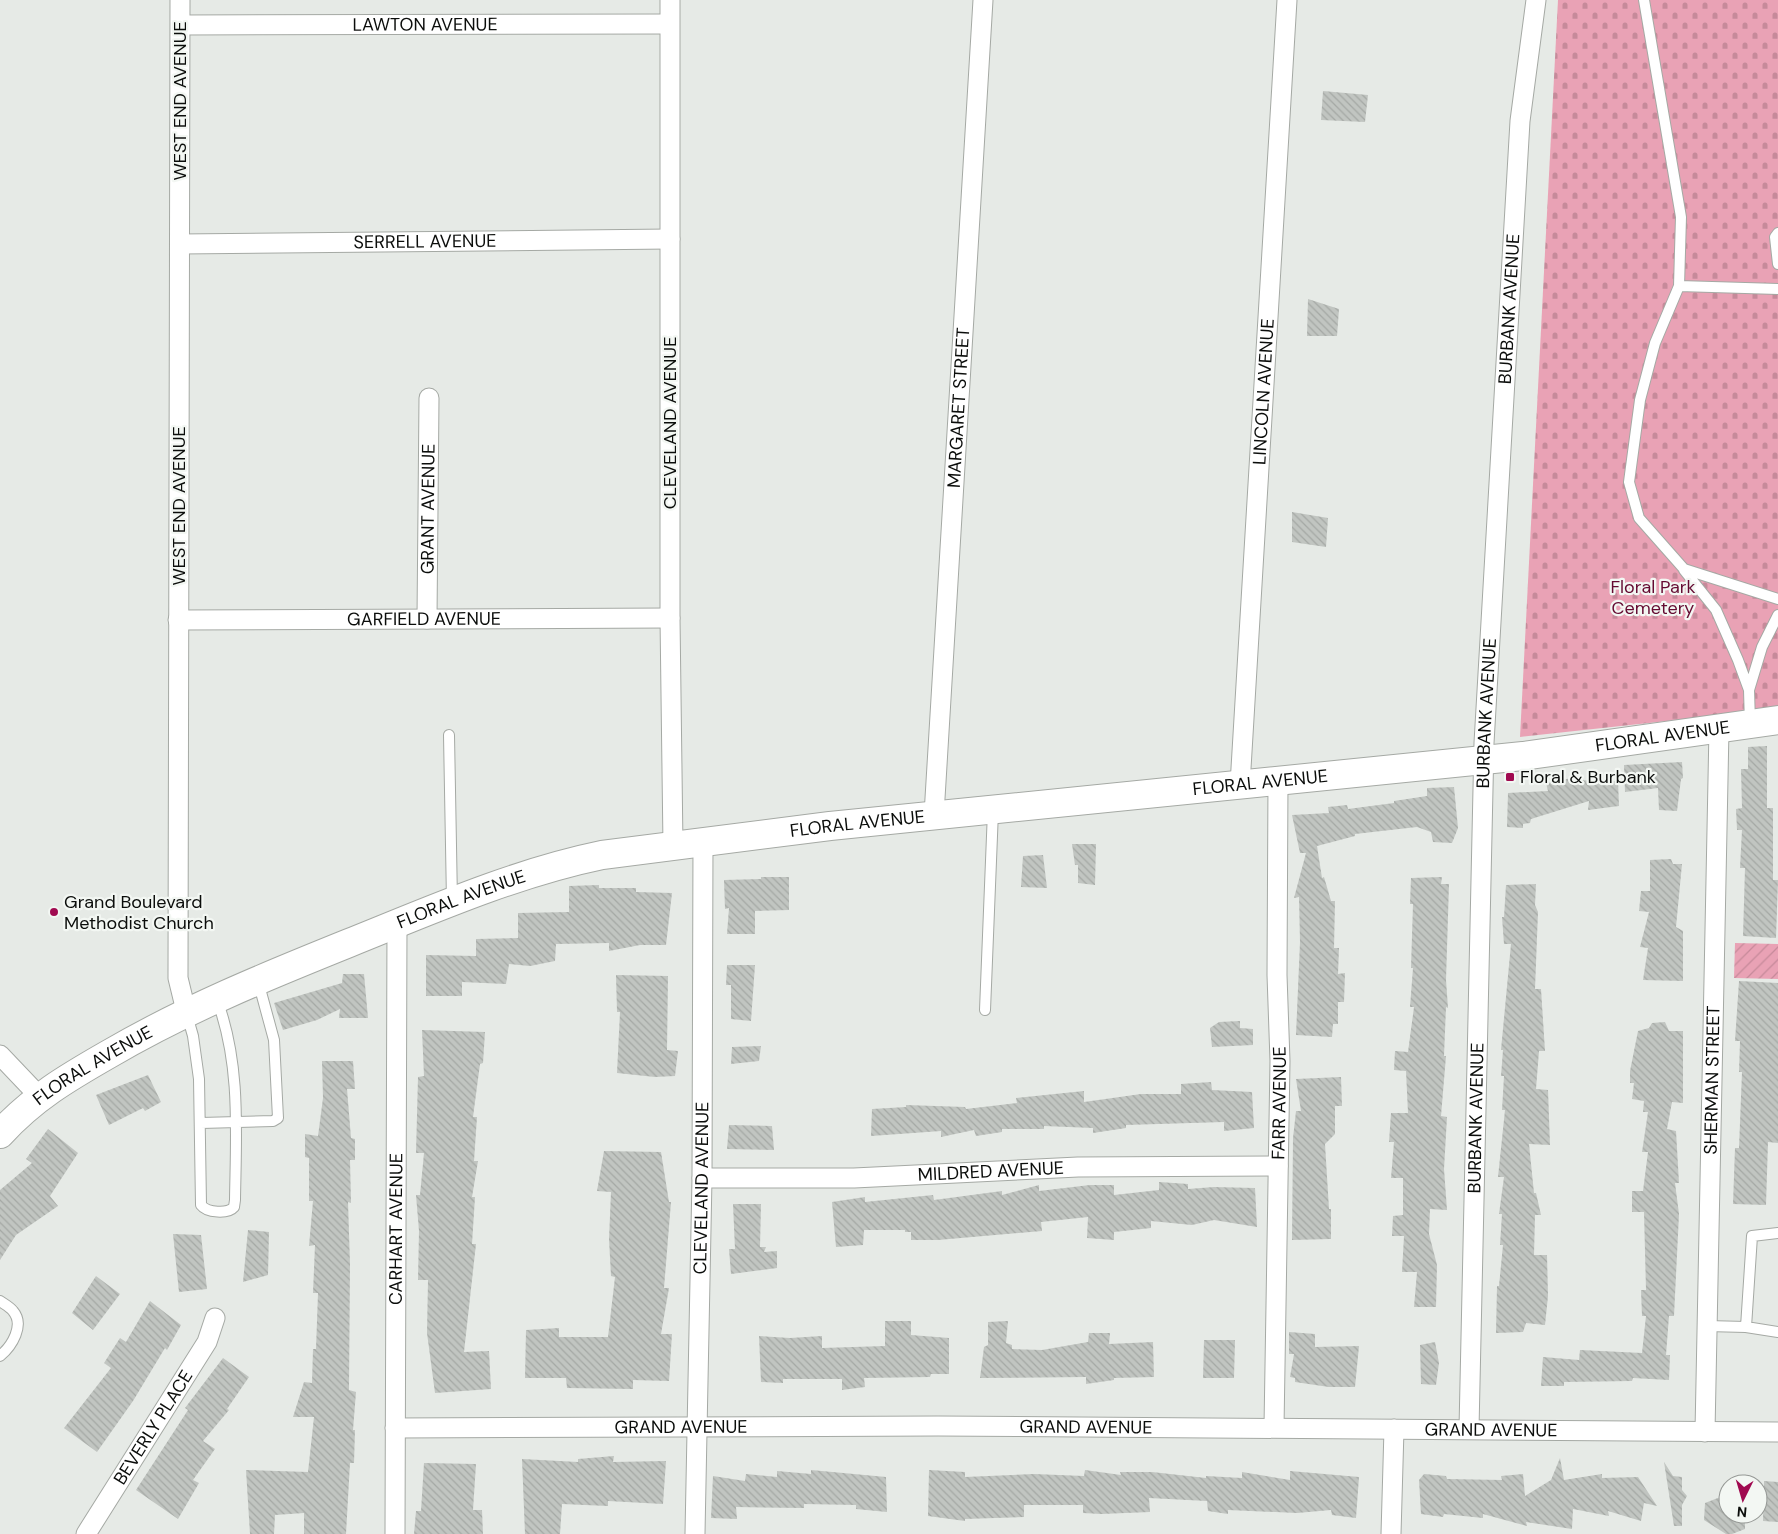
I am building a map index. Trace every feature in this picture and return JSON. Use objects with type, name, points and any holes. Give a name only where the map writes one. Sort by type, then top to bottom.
[{"type":"street","name":"WEST END AVENUE","points":[[180,0],[178,978],[186,1011]]},
{"type":"street","name":"CLEVELAND AVENUE","points":[[670,0],[670,618],[673,846]]},
{"type":"street","name":"MARGARET STREET","points":[[934,815],[983,0]]},
{"type":"street","name":"LINCOLN AVENUE","points":[[1240,785],[1287,0]]},
{"type":"street","name":"BURBANK AVENUE","points":[[1469,1429],[1484,760],[1520,121],[1536,0]]},
{"type":"street","name":"LAWTON AVENUE","points":[[180,25],[669,24]]},
{"type":"street","name":"SERRELL AVENUE","points":[[180,244],[670,239]]},
{"type":"street","name":"GRANT AVENUE","points":[[427,619],[429,398]]},
{"type":"street","name":"GARFIELD AVENUE","points":[[178,620],[670,618]]},
{"type":"street","name":"FLORAL AVENUE","points":[[0,1134],[39,1096],[98,1060],[186,1011],[452,902],[569,862],[673,846],[830,826],[1484,760],[1778,720]]},
{"type":"street","name":"SHERMAN STREET","points":[[1706,1432],[1719,729]]},
{"type":"street","name":"FARR AVENUE","points":[[1274,1427],[1280,1061],[1277,976],[1278,781]]},
{"type":"street","name":"CLEVELAND AVENUE","points":[[695,1534],[702,1178],[703,842]]},
{"type":"street","name":"CARHART AVENUE","points":[[395,1534],[396,924]]},
{"type":"street","points":[[0,1055],[39,1096]]},
{"type":"street","name":"MILDRED AVENUE","points":[[702,1178],[854,1178],[1078,1166],[1278,1166]]},
{"type":"street","name":"BEVERLY PLACE","points":[[86,1534],[207,1342],[215,1318]]},
{"type":"street","name":"GRAND AVENUE","points":[[395,1428],[1274,1427],[1778,1432]]},
{"type":"street","points":[[1391,1534],[1394,1429]]},
{"type":"lane","points":[[1644,0],[1682,217],[1682,251],[1679,286],[1656,343],[1640,400],[1629,482],[1639,518],[1684,569],[1716,610],[1749,690],[1750,724]]},
{"type":"lane","points":[[1778,233],[1775,237],[1778,264]]},
{"type":"lane","points":[[1679,286],[1778,289]]},
{"type":"lane","points":[[1684,569],[1778,599]]},
{"type":"lane","points":[[1749,690],[1762,647],[1778,615]]},
{"type":"lane","points":[[449,735],[452,902]]},
{"type":"lane","points":[[985,1010],[993,810]]},
{"type":"lane","points":[[201,1122],[273,1121],[278,1118],[274,1040],[258,980]]},
{"type":"lane","points":[[186,1011],[194,1036],[198,1071],[201,1122],[201,1205],[208,1210],[228,1211],[234,1207],[235,1200],[236,1122],[233,1065],[224,1020],[216,998]]},
{"type":"lane","points":[[1746,1327],[1752,1236],[1778,1233]]},
{"type":"lane","points":[[0,1301],[13,1311],[18,1321],[17,1333],[0,1356]]},
{"type":"lane","points":[[1707,1326],[1746,1327],[1778,1332]]},
{"type":"green space","name":"Floral Park Cemetery","points":[[1558,0],[1778,0],[1778,709],[1520,737]]},
{"type":"green space","points":[[1735,943],[1778,944],[1778,979],[1734,978]]},
{"type":"building","points":[[1323,91],[1368,95],[1365,122],[1321,120]]},
{"type":"building","points":[[1308,299],[1339,309],[1337,336],[1307,336]]},
{"type":"building","points":[[1292,512],[1328,518],[1326,547],[1292,542]]},
{"type":"building","points":[[1767,746],[1767,808],[1773,808],[1773,880],[1778,880],[1776,938],[1743,936],[1745,868],[1740,868],[1742,830],[1737,830],[1736,809],[1742,808],[1741,769],[1748,769],[1748,747]]},
{"type":"building","points":[[1682,762],[1683,778],[1681,779],[1677,811],[1659,810],[1658,788],[1625,792],[1624,765]]},
{"type":"building","points":[[1572,778],[1572,780],[1618,781],[1619,806],[1588,810],[1589,801],[1531,819],[1530,823],[1523,824],[1523,828],[1507,827],[1508,793],[1548,791],[1546,783]]},
{"type":"building","points":[[1454,787],[1458,828],[1452,843],[1433,842],[1431,832],[1417,827],[1355,834],[1355,836],[1317,846],[1322,878],[1324,877],[1331,901],[1335,901],[1334,948],[1339,948],[1338,974],[1345,973],[1344,1002],[1338,1002],[1338,1024],[1333,1024],[1332,1037],[1296,1035],[1300,942],[1299,897],[1294,898],[1306,853],[1300,853],[1292,815],[1329,813],[1328,807],[1347,805],[1348,809],[1394,803],[1394,801],[1427,796],[1427,788]]},
{"type":"building","points":[[1072,844],[1096,844],[1095,885],[1078,883],[1078,865],[1075,865]]},
{"type":"building","points":[[1043,855],[1047,888],[1021,887],[1023,856]]},
{"type":"building","points":[[1671,859],[1673,864],[1682,864],[1676,927],[1683,931],[1683,981],[1643,980],[1648,948],[1640,947],[1649,912],[1639,911],[1641,891],[1650,891],[1650,860]]},
{"type":"building","points":[[761,877],[789,877],[789,910],[755,911],[755,934],[727,934],[729,908],[725,909],[724,880],[761,879]]},
{"type":"building","points":[[1442,877],[1441,884],[1449,884],[1446,980],[1448,1008],[1446,1007],[1444,1056],[1446,1056],[1441,1116],[1447,1117],[1444,1169],[1447,1210],[1430,1209],[1429,1234],[1437,1265],[1436,1307],[1414,1307],[1417,1272],[1402,1272],[1404,1236],[1392,1236],[1393,1216],[1403,1215],[1403,1178],[1391,1178],[1394,1142],[1389,1142],[1391,1113],[1408,1113],[1406,1071],[1394,1070],[1395,1051],[1408,1052],[1414,1007],[1410,1007],[1413,968],[1411,968],[1413,904],[1410,904],[1411,878]]},
{"type":"building","points":[[1536,884],[1535,905],[1538,912],[1535,989],[1541,989],[1545,1051],[1539,1051],[1536,1089],[1548,1090],[1550,1145],[1529,1144],[1534,1193],[1536,1193],[1541,1215],[1535,1215],[1534,1255],[1547,1255],[1548,1296],[1545,1325],[1526,1323],[1523,1332],[1496,1333],[1497,1286],[1499,1286],[1503,1245],[1500,1245],[1502,1214],[1499,1214],[1504,1177],[1498,1177],[1505,1110],[1502,1110],[1504,1076],[1501,1076],[1503,1050],[1501,1050],[1511,944],[1504,944],[1502,917],[1504,917],[1506,885]]},
{"type":"building","points":[[599,885],[599,888],[636,888],[636,892],[672,893],[666,945],[640,945],[609,951],[609,943],[556,944],[555,961],[530,966],[509,964],[506,984],[462,982],[462,996],[426,996],[426,955],[476,956],[476,939],[518,938],[518,913],[569,912],[569,886]]},
{"type":"building","points":[[727,965],[755,965],[751,1021],[731,1019],[731,985],[726,985]]},
{"type":"building","points":[[343,974],[364,974],[368,1018],[339,1018],[340,1009],[317,1020],[283,1030],[274,1003],[342,983]]},
{"type":"building","points":[[616,975],[668,976],[667,1050],[678,1051],[675,1076],[655,1077],[617,1073],[620,1012],[617,1012]]},
{"type":"building","points":[[1739,981],[1778,983],[1778,1143],[1768,1142],[1766,1205],[1733,1204],[1735,1148],[1739,1148],[1742,1072],[1739,1072],[1740,1041],[1735,1041]]},
{"type":"building","points":[[1240,1021],[1240,1028],[1253,1029],[1253,1045],[1212,1047],[1210,1028],[1219,1022]]},
{"type":"building","points":[[1665,1022],[1669,1031],[1683,1031],[1683,1103],[1672,1102],[1667,1129],[1676,1131],[1679,1183],[1675,1183],[1679,1214],[1674,1316],[1669,1316],[1666,1355],[1670,1355],[1669,1380],[1633,1378],[1632,1381],[1564,1382],[1564,1386],[1541,1386],[1543,1357],[1579,1360],[1580,1350],[1642,1353],[1646,1316],[1642,1316],[1641,1290],[1646,1290],[1644,1212],[1632,1212],[1632,1191],[1643,1191],[1648,1152],[1642,1152],[1648,1112],[1643,1112],[1644,1101],[1632,1099],[1634,1083],[1630,1083],[1630,1071],[1638,1031],[1649,1028],[1652,1023]]},
{"type":"building","points":[[422,1030],[485,1032],[483,1063],[480,1064],[473,1117],[477,1117],[474,1161],[478,1161],[472,1197],[475,1197],[472,1244],[476,1244],[464,1352],[489,1351],[491,1389],[435,1393],[427,1333],[428,1280],[418,1280],[419,1231],[416,1195],[420,1195],[424,1153],[416,1153],[418,1077],[424,1076]]},
{"type":"building","points":[[761,1046],[759,1061],[731,1064],[732,1047]]},
{"type":"building","points":[[322,1061],[353,1061],[355,1089],[347,1089],[351,1138],[355,1139],[355,1160],[350,1160],[351,1203],[348,1202],[350,1264],[349,1390],[356,1392],[353,1430],[355,1430],[354,1463],[350,1463],[346,1534],[304,1534],[304,1513],[275,1515],[274,1534],[250,1534],[246,1470],[308,1472],[314,1417],[293,1417],[304,1382],[312,1383],[313,1349],[316,1349],[318,1293],[313,1293],[315,1245],[309,1246],[313,1201],[309,1201],[309,1158],[305,1157],[305,1134],[318,1136],[323,1098]]},
{"type":"building","points":[[148,1075],[161,1102],[145,1111],[143,1108],[109,1125],[96,1095]]},
{"type":"building","points":[[1341,1077],[1342,1106],[1335,1106],[1335,1134],[1325,1144],[1329,1209],[1331,1209],[1331,1239],[1292,1240],[1293,1138],[1296,1111],[1301,1111],[1296,1079]]},
{"type":"building","points":[[1211,1082],[1212,1090],[1252,1092],[1254,1128],[1224,1131],[1224,1122],[1126,1125],[1126,1128],[1093,1133],[1093,1128],[1044,1126],[1044,1129],[1002,1129],[1002,1132],[976,1136],[974,1130],[941,1137],[941,1131],[871,1136],[872,1109],[906,1107],[906,1105],[965,1107],[966,1109],[1017,1103],[1016,1098],[1084,1091],[1084,1102],[1141,1094],[1181,1094],[1181,1084]]},
{"type":"building","points":[[729,1125],[772,1126],[774,1150],[727,1149]]},
{"type":"building","points":[[48,1129],[78,1153],[50,1196],[58,1206],[16,1235],[0,1260],[0,1190],[32,1163],[26,1159]]},
{"type":"building","points":[[604,1151],[661,1152],[669,1202],[671,1202],[664,1288],[669,1288],[661,1334],[672,1334],[669,1381],[633,1380],[633,1389],[567,1388],[566,1378],[525,1378],[526,1330],[559,1328],[559,1337],[608,1337],[615,1277],[611,1276],[609,1239],[611,1192],[597,1191]]},
{"type":"building","points":[[1159,1182],[1188,1184],[1188,1189],[1214,1187],[1255,1188],[1257,1227],[1214,1220],[1192,1225],[1151,1221],[1151,1228],[1114,1232],[1114,1240],[1087,1238],[1088,1217],[1041,1222],[1042,1231],[938,1240],[911,1240],[911,1232],[905,1232],[905,1230],[864,1230],[863,1245],[836,1247],[832,1202],[865,1197],[865,1202],[933,1195],[934,1200],[1002,1191],[1002,1195],[1039,1185],[1039,1191],[1090,1185],[1114,1185],[1114,1195],[1159,1190]]},
{"type":"building","points":[[733,1204],[761,1204],[760,1247],[766,1247],[764,1252],[777,1251],[777,1268],[731,1274],[729,1249],[735,1249]]},
{"type":"building","points":[[248,1230],[269,1232],[268,1275],[243,1282]]},
{"type":"building","points":[[173,1234],[201,1235],[207,1289],[179,1292]]},
{"type":"building","points":[[96,1276],[120,1294],[93,1330],[72,1313]]},
{"type":"building","points":[[150,1301],[181,1325],[167,1350],[165,1348],[133,1401],[97,1452],[64,1428],[111,1368],[104,1363],[120,1338],[126,1342]]},
{"type":"building","points":[[885,1321],[911,1321],[911,1335],[949,1338],[949,1374],[931,1374],[930,1377],[864,1378],[865,1387],[842,1390],[842,1379],[783,1379],[783,1383],[761,1382],[759,1336],[790,1338],[822,1336],[822,1348],[885,1346]]},
{"type":"building","points":[[1008,1321],[1006,1343],[1012,1345],[1012,1349],[1042,1350],[1088,1342],[1089,1333],[1110,1333],[1109,1344],[1153,1342],[1154,1377],[1114,1378],[1114,1380],[1086,1384],[1086,1377],[980,1378],[984,1347],[988,1345],[988,1322]]},
{"type":"building","points":[[1289,1332],[1315,1334],[1315,1347],[1359,1346],[1355,1387],[1329,1387],[1295,1382],[1295,1378],[1290,1377],[1294,1354],[1289,1354]]},
{"type":"building","points":[[1204,1340],[1235,1340],[1234,1378],[1203,1378]]},
{"type":"building","points":[[1435,1342],[1439,1363],[1436,1385],[1421,1384],[1420,1345]]},
{"type":"building","points":[[223,1358],[249,1377],[227,1409],[229,1410],[203,1441],[215,1449],[193,1480],[199,1483],[178,1519],[136,1490],[188,1410],[185,1408]]},
{"type":"building","points":[[614,1456],[613,1462],[666,1461],[663,1504],[608,1501],[608,1506],[562,1504],[560,1534],[525,1534],[522,1459],[578,1462],[578,1459]]},
{"type":"building","points":[[1560,1458],[1564,1480],[1602,1474],[1602,1478],[1638,1477],[1657,1506],[1644,1503],[1641,1521],[1608,1511],[1609,1516],[1573,1509],[1572,1529],[1526,1522],[1527,1526],[1483,1514],[1483,1518],[1444,1514],[1443,1517],[1421,1514],[1419,1480],[1424,1474],[1446,1476],[1447,1479],[1502,1480],[1501,1476],[1523,1474],[1525,1496],[1551,1480]]},
{"type":"building","points":[[1664,1462],[1673,1476],[1682,1477],[1682,1490],[1687,1496],[1682,1505],[1682,1526],[1674,1526]]},
{"type":"building","points":[[424,1463],[476,1464],[473,1510],[482,1510],[483,1534],[414,1534],[416,1511],[421,1511]]},
{"type":"building","points":[[811,1470],[886,1477],[887,1512],[856,1509],[856,1505],[804,1504],[804,1508],[736,1507],[737,1519],[711,1518],[713,1476],[745,1481],[746,1474],[777,1477],[777,1471],[811,1474]]},
{"type":"building","points":[[929,1470],[965,1472],[965,1477],[1034,1474],[1084,1476],[1085,1470],[1121,1475],[1120,1472],[1152,1472],[1206,1478],[1206,1476],[1242,1478],[1242,1472],[1290,1480],[1290,1471],[1359,1477],[1356,1518],[1332,1515],[1331,1510],[1297,1513],[1228,1510],[1228,1514],[1208,1511],[1207,1501],[1149,1498],[1150,1512],[1083,1513],[1083,1505],[1024,1505],[1024,1517],[965,1519],[965,1521],[928,1516]]},
{"type":"building","points":[[1768,1481],[1778,1482],[1778,1522],[1768,1521]]},
{"type":"building","points":[[1718,1498],[1718,1524],[1745,1524],[1745,1529],[1732,1534],[1726,1534],[1704,1520],[1705,1503]]},
{"type":"place","name":"Floral & Burbank","points":[[1510,777]]},
{"type":"place","name":"Grand Boulevard Methodist Church","points":[[54,912]]}]
